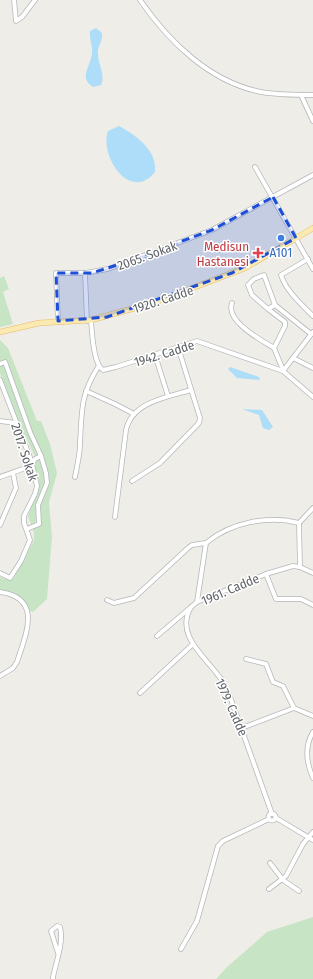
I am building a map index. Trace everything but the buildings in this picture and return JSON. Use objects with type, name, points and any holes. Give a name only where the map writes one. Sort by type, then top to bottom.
[{"type":"main road","name":"1920. Cadde","points":[[0,332],[34,324],[89,320],[153,303],[216,280],[257,262],[313,228]]},
{"type":"street","points":[[14,0],[16,21],[22,17],[35,0]]},
{"type":"street","points":[[140,0],[179,47],[223,78],[260,92],[313,95]]},
{"type":"street","points":[[301,95],[313,121]]},
{"type":"street","points":[[256,167],[313,269]]},
{"type":"street","name":"2065. Sokak","points":[[58,322],[56,273],[85,273],[108,268],[200,235],[224,224],[313,175]]},
{"type":"street","points":[[308,259],[281,274],[283,282],[313,316]]},
{"type":"street","points":[[75,477],[80,445],[82,408],[86,391],[98,367],[89,320],[85,273]]},
{"type":"street","points":[[274,348],[285,326],[285,322],[252,295],[248,285],[254,279],[264,275],[275,305],[312,333],[283,370]]},
{"type":"street","points":[[232,303],[232,311],[237,321],[258,338],[274,348],[283,370]]},
{"type":"street","points":[[268,309],[275,305]]},
{"type":"street","name":"1942. Cadde","points":[[98,367],[103,370],[109,370],[198,341],[283,370],[313,397]]},
{"type":"street","points":[[132,481],[160,463],[198,425],[200,418],[178,347]]},
{"type":"street","points":[[155,355],[168,396]]},
{"type":"street","points":[[292,358],[313,368]]},
{"type":"street","points":[[0,364],[5,362],[30,432],[41,456],[47,483],[38,505],[39,524],[27,529]]},
{"type":"street","name":"2017. Sokak","points":[[0,380],[31,460],[31,466],[37,486],[35,494],[24,516],[24,523],[30,540],[22,561],[10,578],[0,573]]},
{"type":"street","points":[[115,517],[126,430],[134,414],[145,406],[168,396],[191,390]]},
{"type":"street","points":[[86,391],[116,404],[134,414]]},
{"type":"street","points":[[0,421],[16,423]]},
{"type":"street","points":[[0,477],[31,466],[34,459],[41,456]]},
{"type":"street","points":[[0,525],[16,488],[13,473]]},
{"type":"street","points":[[313,508],[300,523],[300,567],[313,573]]},
{"type":"street","points":[[107,600],[114,603],[134,598],[184,550],[192,545],[206,543],[213,537],[227,530],[254,522],[285,520],[300,523]]},
{"type":"street","points":[[197,602],[206,543]]},
{"type":"street","name":"1961. Cadde","points":[[157,636],[197,602],[266,574],[293,566],[300,567]]},
{"type":"street","points":[[266,574],[276,599],[300,599],[313,605]]},
{"type":"street","points":[[0,592],[15,596],[25,607],[29,618],[17,662],[13,668],[0,676]]},
{"type":"street","name":"1979. Cadde","points":[[191,607],[187,614],[186,621],[192,645],[219,676],[242,728],[272,814]]},
{"type":"street","points":[[140,693],[192,645]]},
{"type":"street","points":[[246,659],[266,664],[273,682],[283,686],[294,708],[313,716]]},
{"type":"street","points":[[242,728],[294,708]]},
{"type":"street","points":[[313,732],[306,749],[307,760],[313,778]]},
{"type":"street","points":[[269,819],[269,815],[272,814],[276,818],[311,839]]},
{"type":"street","points":[[181,949],[197,921],[218,846],[223,840],[269,819],[273,820],[276,818]]},
{"type":"street","points":[[270,889],[283,880],[303,844],[311,839],[313,832]]},
{"type":"street","points":[[270,863],[283,880],[299,891]]},
{"type":"street","points":[[53,979],[62,933],[60,927],[57,926],[51,931],[58,952]]},
{"type":"highlighted area","points":[[273,197],[296,238],[232,273],[107,317],[58,321],[56,273],[92,273],[117,265],[212,230]]},
{"type":"green space","points":[[4,276],[9,289],[3,292],[13,324],[0,327],[0,278]]},
{"type":"green space","points":[[0,340],[8,348],[37,421],[41,421],[50,444],[57,473],[49,502],[52,537],[47,599],[33,612],[30,611],[16,594],[0,590],[0,577],[9,580],[14,578],[34,540],[34,533],[28,516],[39,486],[39,481],[34,464],[36,459],[11,405],[0,373]]},
{"type":"green space","points":[[313,917],[313,979],[216,979],[227,967],[267,932]]},
{"type":"water","points":[[96,28],[102,33],[102,39],[98,49],[98,58],[103,77],[101,85],[93,87],[86,79],[86,72],[92,53],[90,31]]},
{"type":"water","points":[[119,126],[139,139],[153,157],[155,172],[145,180],[136,182],[127,179],[112,163],[106,141],[108,131]]},
{"type":"water","points":[[230,367],[259,377],[260,380],[237,378],[228,369]]},
{"type":"water","points":[[242,409],[262,410],[273,427],[269,430],[263,428],[259,415]]},
{"type":"place","name":"A101","points":[[281,238]]},
{"type":"place","name":"Medisun Hastanesi","points":[[258,253]]}]
